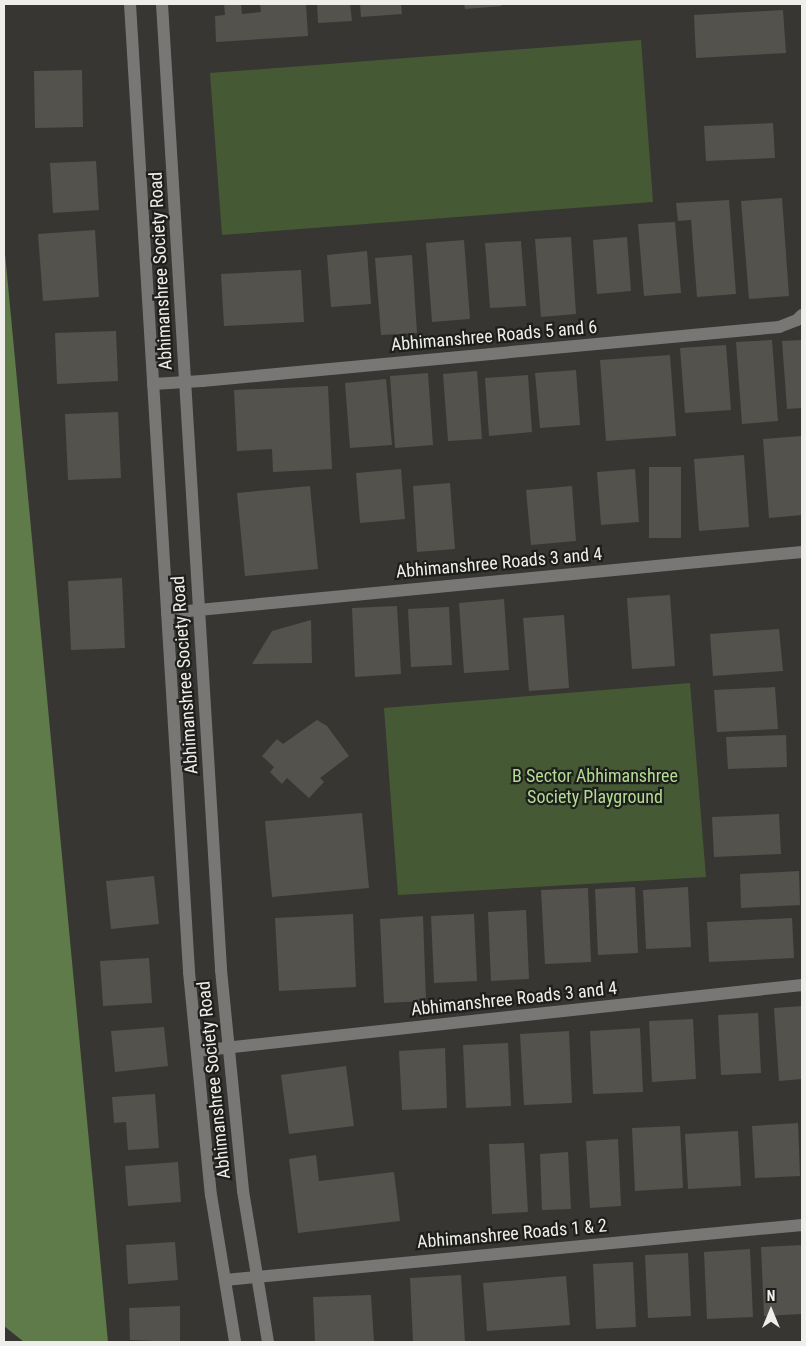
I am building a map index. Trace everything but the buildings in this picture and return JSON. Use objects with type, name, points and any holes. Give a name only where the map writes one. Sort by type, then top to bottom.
[{"type":"street","name":"Abhimanshree Society Road","points":[[130,4],[189,972],[211,1195],[235,1342]]},
{"type":"street","name":"Abhimanshree Society Road","points":[[162,4],[221,970],[243,1191],[268,1342]]},
{"type":"street","name":"Abhimanshree Roads 5 and 6","points":[[153,384],[779,327],[797,320],[802,315]]},
{"type":"street","name":"Abhimanshree Roads 3 and 4","points":[[167,613],[802,552]]},
{"type":"street","name":"Abhimanshree Roads 3 and 4","points":[[197,1051],[802,985]]},
{"type":"street","name":"Abhimanshree Roads 1 & 2","points":[[225,1280],[802,1225]]},
{"type":"green space","points":[[641,40],[653,202],[222,235],[210,73]]},
{"type":"green space","points":[[4,243],[108,1342],[24,1342],[4,1326]]},
{"type":"green space","name":"B Sector Abhimanshree Society Playground","points":[[690,683],[706,877],[398,895],[384,708]]}]
